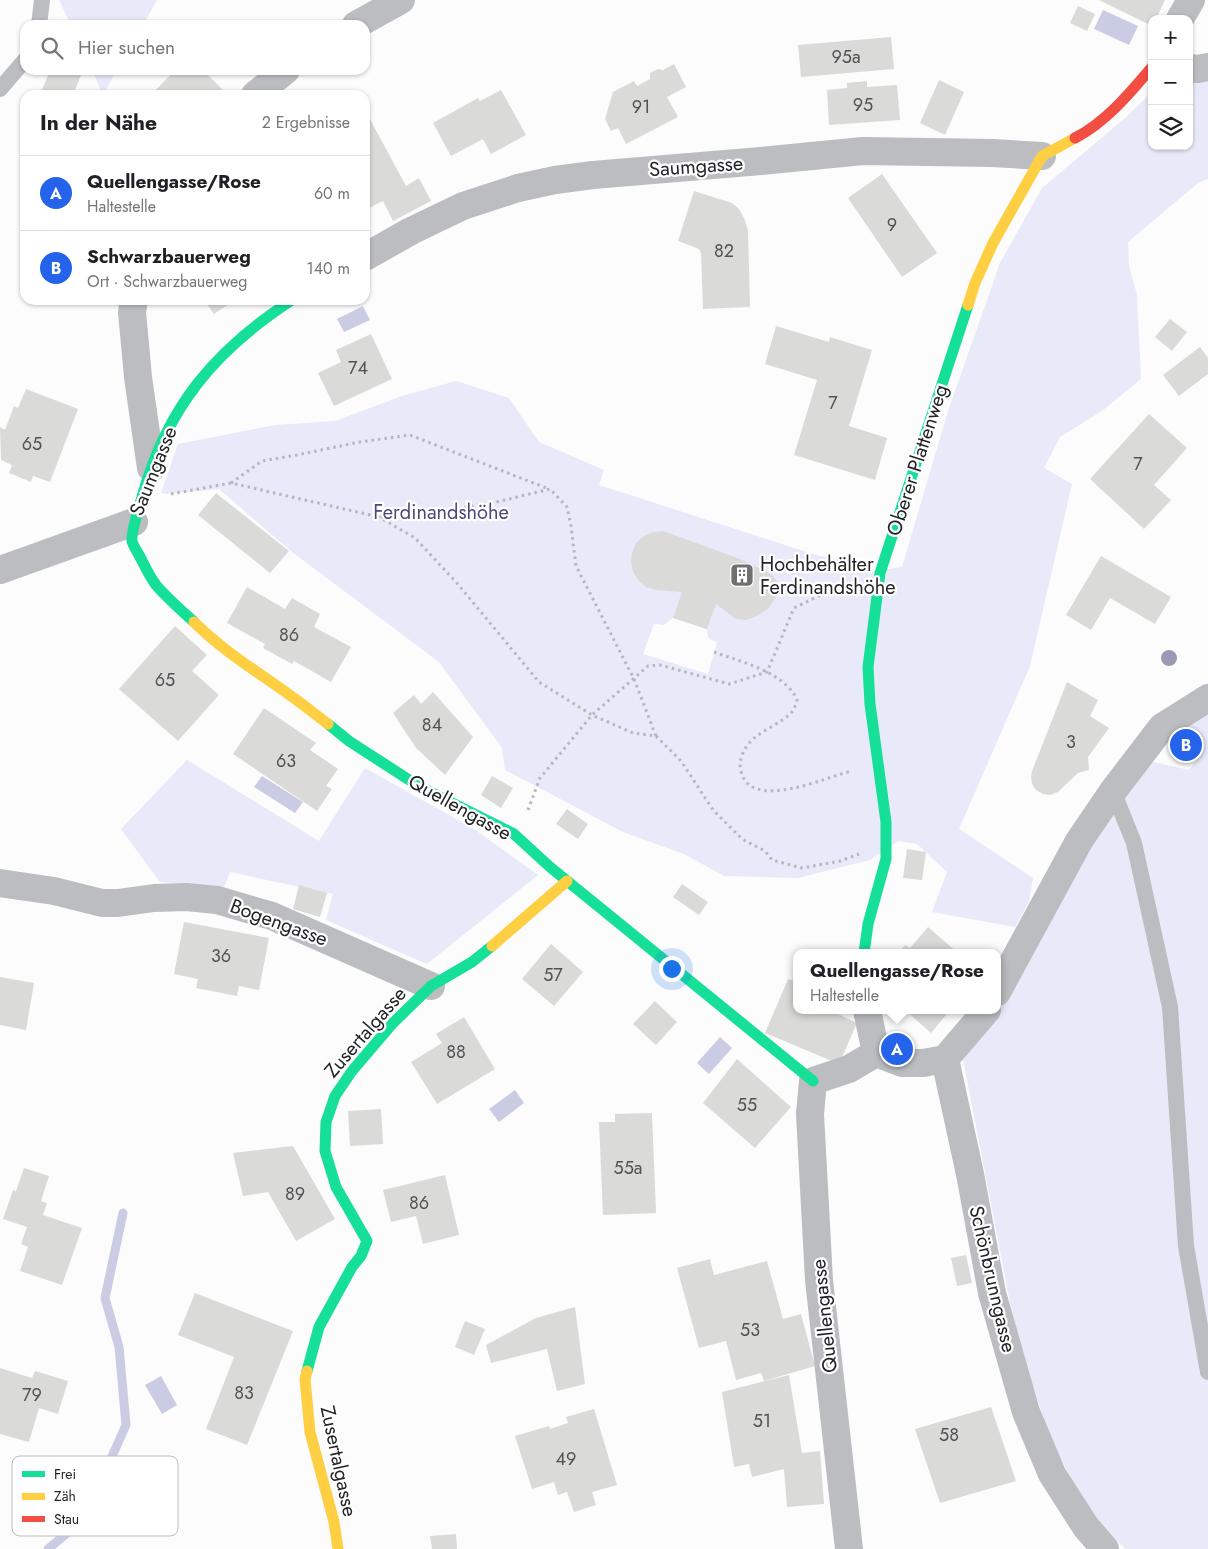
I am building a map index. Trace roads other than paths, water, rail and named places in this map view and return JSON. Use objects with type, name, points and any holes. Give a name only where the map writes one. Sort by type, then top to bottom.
[{"type":"street","points":[[365,20],[401,0]]},
{"type":"street","points":[[1182,15],[1191,0]]},
{"type":"street","points":[[1193,68],[1208,67]]},
{"type":"street","points":[[1042,156],[1085,133],[1125,98],[1148,72]]},
{"type":"street","points":[[261,90],[280,75]]},
{"type":"street","name":"Saumgasse","points":[[370,254],[411,230],[463,206],[518,188],[593,174],[863,151],[993,152],[1042,156]]},
{"type":"street","name":"Oberer Plattenweg","points":[[865,949],[868,924],[886,859],[886,822],[870,704],[868,667],[880,573],[976,283],[993,243],[1042,156]]},
{"type":"street","points":[[133,305],[132,312],[138,377],[151,468]]},
{"type":"street","name":"Saumgasse","points":[[0,570],[137,514],[151,468],[165,434],[196,385],[217,360],[254,326],[285,305]]},
{"type":"street","name":"Quellengasse","points":[[137,514],[132,542],[155,584],[206,633],[349,741],[396,772],[420,787],[514,834],[550,868],[813,1081],[810,1114],[819,1280],[849,1549]]},
{"type":"street","points":[[1001,985],[1079,841],[1113,791],[1162,727],[1208,698]]},
{"type":"street","name":"Zusertalgasse","points":[[338,1549],[334,1522],[310,1432],[305,1379],[319,1327],[352,1267],[361,1256],[367,1240],[336,1187],[326,1151],[326,1122],[335,1096],[352,1071],[393,1024],[431,986],[472,962],[567,881]]},
{"type":"street","name":"Bogengasse","points":[[0,883],[54,891],[102,903],[170,897],[217,900],[272,916],[431,986]]},
{"type":"street","points":[[868,1014],[876,1053]]},
{"type":"street","points":[[876,1053],[902,1063],[923,1063],[945,1059],[984,1014]]},
{"type":"street","points":[[813,1081],[850,1069],[876,1053]]},
{"type":"street","name":"Schönbrunngasse","points":[[945,1059],[970,1174],[992,1293],[1026,1412],[1052,1474],[1086,1527],[1105,1549]]},
{"type":"lane","points":[[40,20],[42,0]]},
{"type":"lane","points":[[0,89],[20,66]]},
{"type":"lane","points":[[1113,791],[1134,843],[1170,1006],[1186,1246],[1208,1372]]},
{"type":"waterway","points":[[112,1456],[126,1425],[119,1347],[105,1298],[123,1213]]},
{"type":"waterway","points":[[48,1549],[64,1536]]},
{"type":"place","name":"Hochbehälter Ferdinandshöhe","points":[[742,575]]},
{"type":"place","name":"Schwarzbauerweg","points":[[1186,745]]},
{"type":"place","name":"Quellengasse/Rose","points":[[897,1049]]},
{"type":"park label","name":"Ferdinandshöhe","points":[[441,512]]}]
